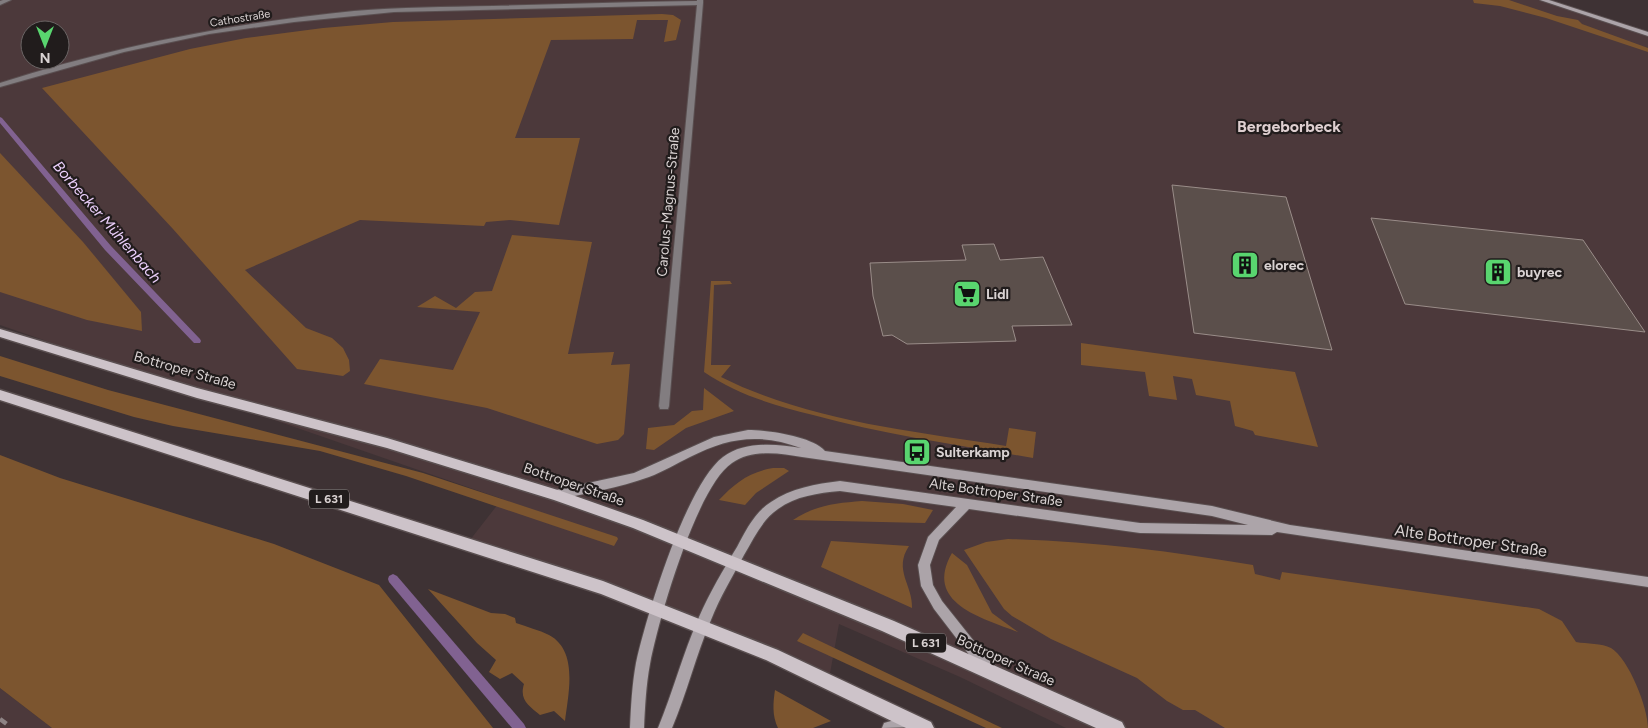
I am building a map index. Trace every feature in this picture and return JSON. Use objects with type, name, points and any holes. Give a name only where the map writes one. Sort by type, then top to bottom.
[{"type":"main road","name":"Bottroper Straße","points":[[0,333],[188,390],[387,443],[556,495],[798,588],[1116,728]]},
{"type":"main road","name":"L 631","points":[[0,395],[571,577],[702,626],[772,655],[919,725]]},
{"type":"street","points":[[0,2],[8,0]]},
{"type":"street","points":[[1543,0],[1648,34]]},
{"type":"street","name":"Cathostraße","points":[[0,85],[71,64],[175,39],[337,14],[430,9],[700,2]]},
{"type":"street","name":"Carolus-Magnus-Straße","points":[[664,406],[700,2]]},
{"type":"street","name":"Alte Bottroper Straße","points":[[556,495],[644,474],[704,445],[752,434],[776,435],[797,440],[827,456]]},
{"type":"street","name":"Alte Bottroper Straße","points":[[682,542],[712,474],[727,460],[748,451],[770,449],[1212,511],[1290,530],[1648,582]]},
{"type":"street","name":"Alte Bottroper Straße","points":[[733,564],[757,522],[774,506],[796,494],[815,488],[840,486],[1140,528],[1290,530]]},
{"type":"street","points":[[967,503],[934,537],[924,565],[927,586],[938,605],[990,672]]},
{"type":"street","points":[[637,728],[643,663],[657,609],[682,542]]},
{"type":"street","points":[[665,728],[676,703],[702,626],[733,564]]},
{"type":"street","points":[[889,728],[919,725]]},
{"type":"shaded area","points":[[0,0],[1543,0],[1648,34],[1648,728],[1066,728],[960,677],[839,624],[829,679],[470,540],[502,499],[0,325]]},
{"type":"shaded area","points":[[1473,0],[1509,0],[1557,16],[1578,20],[1582,24],[1648,48],[1648,52],[1546,18],[1500,6],[1474,3]]},
{"type":"shaded area","points":[[673,15],[681,20],[676,40],[664,42],[668,20],[637,20],[633,39],[551,40],[515,138],[580,138],[559,225],[510,220],[486,222],[484,226],[360,220],[245,270],[306,328],[332,338],[343,348],[349,360],[350,371],[343,376],[297,369],[173,229],[42,88],[190,49],[246,38],[323,28],[393,22]]},
{"type":"shaded area","points":[[0,153],[83,242],[141,312],[142,331],[87,320],[0,292]]},
{"type":"shaded area","points":[[512,235],[592,242],[568,354],[614,352],[611,365],[630,364],[624,434],[618,440],[597,444],[487,408],[364,384],[380,359],[453,370],[480,312],[417,307],[435,296],[456,308],[475,292],[492,291]]},
{"type":"shaded area","points":[[711,281],[730,281],[732,284],[714,285],[711,365],[731,365],[721,377],[789,404],[825,414],[897,429],[1006,446],[1009,428],[1036,432],[1033,458],[922,439],[840,422],[770,403],[743,393],[717,380],[704,372]]},
{"type":"shaded area","points":[[1081,343],[1295,372],[1318,447],[1255,435],[1253,431],[1235,426],[1230,401],[1196,395],[1192,379],[1173,376],[1177,400],[1149,396],[1145,372],[1081,365]]},
{"type":"shaded area","points":[[0,356],[108,390],[423,473],[617,537],[618,539],[614,546],[406,476],[320,451],[173,426],[134,417],[0,376]]},
{"type":"shaded area","points":[[704,388],[734,411],[686,428],[654,450],[646,449],[648,428],[674,425],[692,411],[703,410]]},
{"type":"shaded area","points":[[0,455],[60,478],[274,544],[379,585],[493,728],[52,728],[0,688]]},
{"type":"shaded area","points":[[773,468],[784,468],[789,471],[756,493],[745,505],[719,500],[743,479],[757,472]]},
{"type":"shaded area","points":[[862,501],[903,504],[933,510],[925,523],[793,520],[818,508]]},
{"type":"shaded area","points":[[1008,539],[1100,544],[1192,555],[1253,565],[1255,574],[1280,580],[1282,572],[1539,609],[1562,621],[1576,642],[1603,645],[1611,648],[1618,654],[1631,673],[1641,697],[1648,728],[1225,728],[1195,710],[1183,710],[1167,701],[1137,678],[1051,639],[1012,616],[1004,609],[964,550],[986,542]]},
{"type":"shaded area","points":[[831,541],[909,546],[903,563],[903,570],[912,600],[912,608],[821,567]]},
{"type":"shaded area","points":[[952,553],[967,565],[992,613],[1018,632],[974,614],[961,606],[951,596],[945,584],[945,570]]},
{"type":"shaded area","points":[[428,589],[491,613],[505,614],[515,618],[516,623],[545,633],[558,642],[565,652],[568,662],[569,687],[565,721],[554,711],[540,715],[532,709],[524,698],[524,684],[512,673],[500,679],[489,672],[496,660],[477,643]]},
{"type":"shaded area","points":[[803,633],[1002,728],[986,728],[797,641]]},
{"type":"shaded area","points":[[0,688],[52,728],[0,728]]},
{"type":"shaded area","points":[[775,690],[831,721],[813,728],[778,728],[774,709]]},
{"type":"building","name":"elorec","points":[[1172,185],[1286,197],[1332,350],[1194,333]]},
{"type":"building","name":"buyrec","points":[[1371,218],[1583,240],[1645,332],[1405,304]]},
{"type":"building","name":"Lidl","points":[[994,244],[1000,260],[1043,257],[1072,325],[1012,326],[1016,341],[907,344],[892,335],[883,336],[873,296],[870,263],[966,260],[962,245]]},
{"type":"waterway","name":"Borbecker Mühlenbach","points":[[0,119],[108,248],[197,341]]},
{"type":"waterway","name":"Borbecker Mühlenbach","points":[[393,579],[520,728]]},
{"type":"railway","points":[[0,719],[12,728]]},
{"type":"place","name":"elorec","points":[[1245,265]]},
{"type":"place","name":"buyrec","points":[[1498,272]]},
{"type":"place","name":"Lidl","points":[[967,294]]},
{"type":"place","name":"Sulterkamp","points":[[917,452]]},
{"type":"district","name":"Bergeborbeck","points":[[1289,126]]}]
